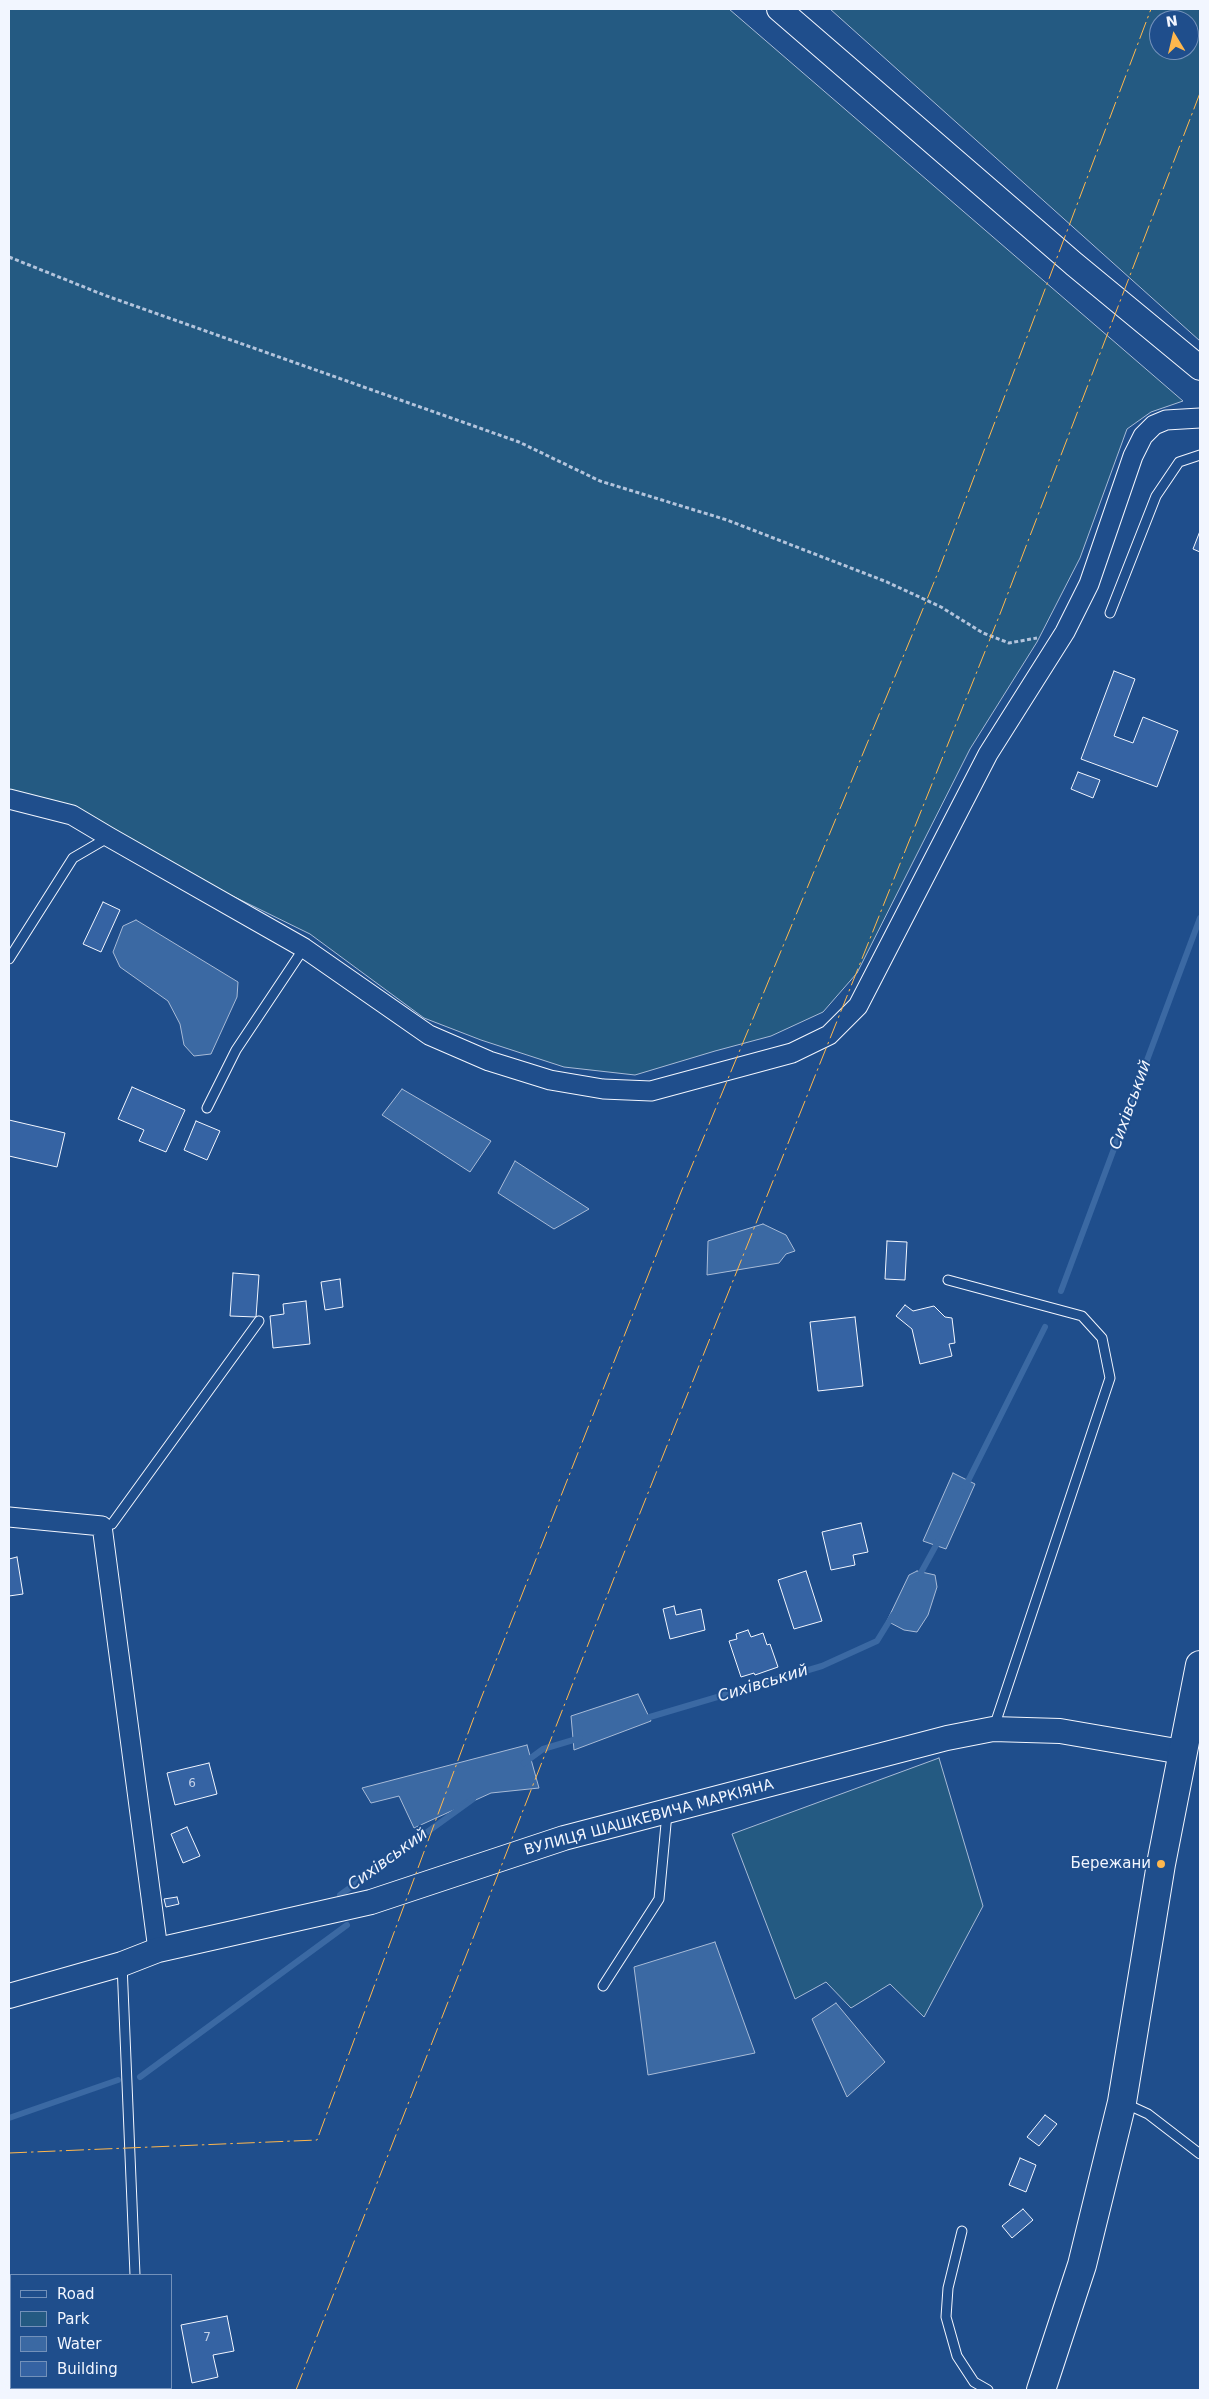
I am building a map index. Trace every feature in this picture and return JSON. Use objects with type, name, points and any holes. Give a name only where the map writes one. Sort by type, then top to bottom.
[{"type":"highway","points":[[1041,2390],[1082,2266],[1122,2102],[1191,1755],[1200,1665]]},
{"type":"street","points":[[779,9],[1074,264],[1200,368]]},
{"type":"street","points":[[9,799],[72,814],[108,838],[304,948],[429,1035],[489,1061],[550,1080],[603,1089],[651,1092],[792,1053],[829,1035],[858,1006],[988,754],[1065,632],[1088,584],[1133,456],[1142,436],[1154,426],[1166,420],[1200,418]]},
{"type":"street","points":[[9,1516],[102,1526],[158,1950]]},
{"type":"street","name":"ВУЛИЦЯ ШАШКЕВИЧА МАРКІЯНА","points":[[9,1996],[122,1964],[158,1950],[371,1902],[564,1838],[947,1738],[993,1729],[1060,1731],[1191,1755]]},
{"type":"lane","points":[[1110,613],[1156,496],[1179,462],[1200,455]]},
{"type":"lane","points":[[9,959],[73,858],[108,838]]},
{"type":"lane","points":[[206,1108],[236,1050],[304,948]]},
{"type":"lane","points":[[948,1280],[1082,1316],[1102,1338],[1110,1378],[993,1729]]},
{"type":"lane","points":[[102,1526],[112,1524],[259,1321]]},
{"type":"lane","points":[[603,1986],[659,1899],[667,1812]]},
{"type":"lane","points":[[122,1964],[135,2274]]},
{"type":"lane","points":[[1122,2102],[1148,2114],[1200,2154]]},
{"type":"lane","points":[[962,2231],[948,2288],[946,2317],[957,2356],[974,2382],[988,2390]]},
{"type":"path","points":[[9,257],[104,295],[519,442],[600,481],[727,520],[878,578],[941,607],[983,633],[1009,643],[1065,632]]},
{"type":"green space","points":[[9,9],[729,9],[1183,401],[1151,412],[1127,429],[1080,558],[1037,642],[970,749],[857,973],[823,1012],[771,1036],[635,1075],[564,1067],[481,1040],[424,1018],[310,934],[208,884],[75,811],[9,790]]},
{"type":"green space","points":[[830,9],[1200,9],[1200,341]]},
{"type":"green space","points":[[939,1758],[983,1906],[924,2017],[890,1984],[851,2008],[826,1982],[795,1999],[732,1834]]},
{"type":"water","points":[[136,920],[238,982],[237,997],[211,1054],[194,1056],[184,1045],[180,1024],[168,1001],[120,967],[113,952],[123,926]]},
{"type":"water","points":[[402,1089],[491,1141],[470,1172],[382,1115]]},
{"type":"water","points":[[515,1161],[589,1209],[554,1229],[498,1193]]},
{"type":"water","points":[[763,1224],[786,1235],[795,1251],[786,1254],[779,1263],[707,1275],[708,1241]]},
{"type":"water","points":[[953,1473],[975,1484],[946,1549],[923,1541]]},
{"type":"water","points":[[917,1571],[935,1575],[937,1587],[928,1615],[917,1632],[904,1630],[887,1621],[909,1575]]},
{"type":"water","points":[[638,1694],[651,1721],[574,1750],[571,1716]]},
{"type":"water","points":[[527,1745],[539,1788],[491,1793],[414,1828],[399,1796],[371,1803],[362,1788]]},
{"type":"water","points":[[715,1942],[755,2053],[648,2075],[634,1967]]},
{"type":"water","points":[[836,2003],[885,2062],[847,2097],[812,2019]]},
{"type":"building","points":[[1200,531],[1200,552],[1193,549]]},
{"type":"building","points":[[1114,671],[1135,679],[1114,736],[1133,743],[1143,717],[1178,731],[1157,787],[1081,759]]},
{"type":"building","points":[[1078,772],[1100,780],[1093,798],[1071,789]]},
{"type":"building","points":[[103,902],[120,910],[101,952],[83,944]]},
{"type":"building","points":[[132,1087],[185,1110],[166,1152],[139,1141],[144,1130],[118,1119]]},
{"type":"building","points":[[9,1120],[65,1133],[57,1167],[9,1156]]},
{"type":"building","points":[[196,1121],[220,1131],[207,1160],[184,1150]]},
{"type":"building","points":[[887,1241],[907,1242],[905,1280],[885,1279]]},
{"type":"building","points":[[233,1273],[259,1275],[256,1317],[230,1316]]},
{"type":"building","points":[[340,1279],[343,1307],[325,1310],[321,1282]]},
{"type":"building","points":[[306,1301],[310,1344],[273,1348],[270,1316],[284,1314],[283,1304]]},
{"type":"building","points":[[905,1305],[913,1311],[934,1306],[945,1317],[952,1318],[955,1343],[949,1344],[952,1356],[920,1364],[912,1329],[896,1316]]},
{"type":"building","points":[[855,1317],[863,1386],[818,1391],[810,1322]]},
{"type":"building","points":[[861,1523],[868,1552],[853,1555],[855,1565],[831,1570],[822,1532]]},
{"type":"building","points":[[17,1557],[23,1594],[9,1596],[9,1559]]},
{"type":"building","points":[[806,1571],[822,1621],[794,1629],[778,1580]]},
{"type":"building","points":[[674,1606],[676,1615],[701,1609],[705,1630],[670,1639],[663,1609]]},
{"type":"building","points":[[748,1630],[751,1637],[763,1633],[767,1645],[770,1644],[778,1667],[755,1675],[754,1673],[741,1677],[729,1641],[737,1639],[736,1634]]},
{"type":"building","points":[[209,1763],[217,1794],[175,1805],[167,1773]]},
{"type":"building","points":[[187,1827],[200,1856],[183,1863],[171,1834]]},
{"type":"building","points":[[177,1897],[179,1904],[166,1907],[164,1899]]},
{"type":"building","points":[[1045,2115],[1057,2124],[1039,2146],[1027,2137]]},
{"type":"building","points":[[1020,2158],[1036,2165],[1026,2192],[1009,2185]]},
{"type":"building","points":[[1023,2209],[1033,2220],[1012,2238],[1002,2226]]},
{"type":"building","points":[[227,2316],[234,2351],[213,2355],[218,2377],[192,2383],[181,2325]]},
{"type":"waterway","name":"Сихівський","points":[[1061,1291],[1200,918]]},
{"type":"waterway","name":"Сихівський","points":[[965,1487],[1045,1327]]},
{"type":"waterway","name":"Сихівський","points":[[918,1578],[940,1538]]},
{"type":"waterway","name":"Сихівський","points":[[643,1719],[822,1666],[877,1641],[893,1615]]},
{"type":"waterway","name":"Сихівський","points":[[524,1763],[543,1749],[580,1738]]},
{"type":"waterway","name":"Сихівський","points":[[340,1895],[473,1799]]},
{"type":"waterway","name":"Сихівський","points":[[140,2077],[347,1925]]},
{"type":"waterway","name":"Сихівський","points":[[9,2118],[118,2080]]},
{"type":"power","points":[[9,2153],[317,2140],[480,1701],[681,1192],[937,575],[1151,9]]},
{"type":"power","points":[[296,2390],[618,1568],[1000,614],[1200,93]]},
{"type":"place","name":"Бережани","points":[[1161,1864]]}]
